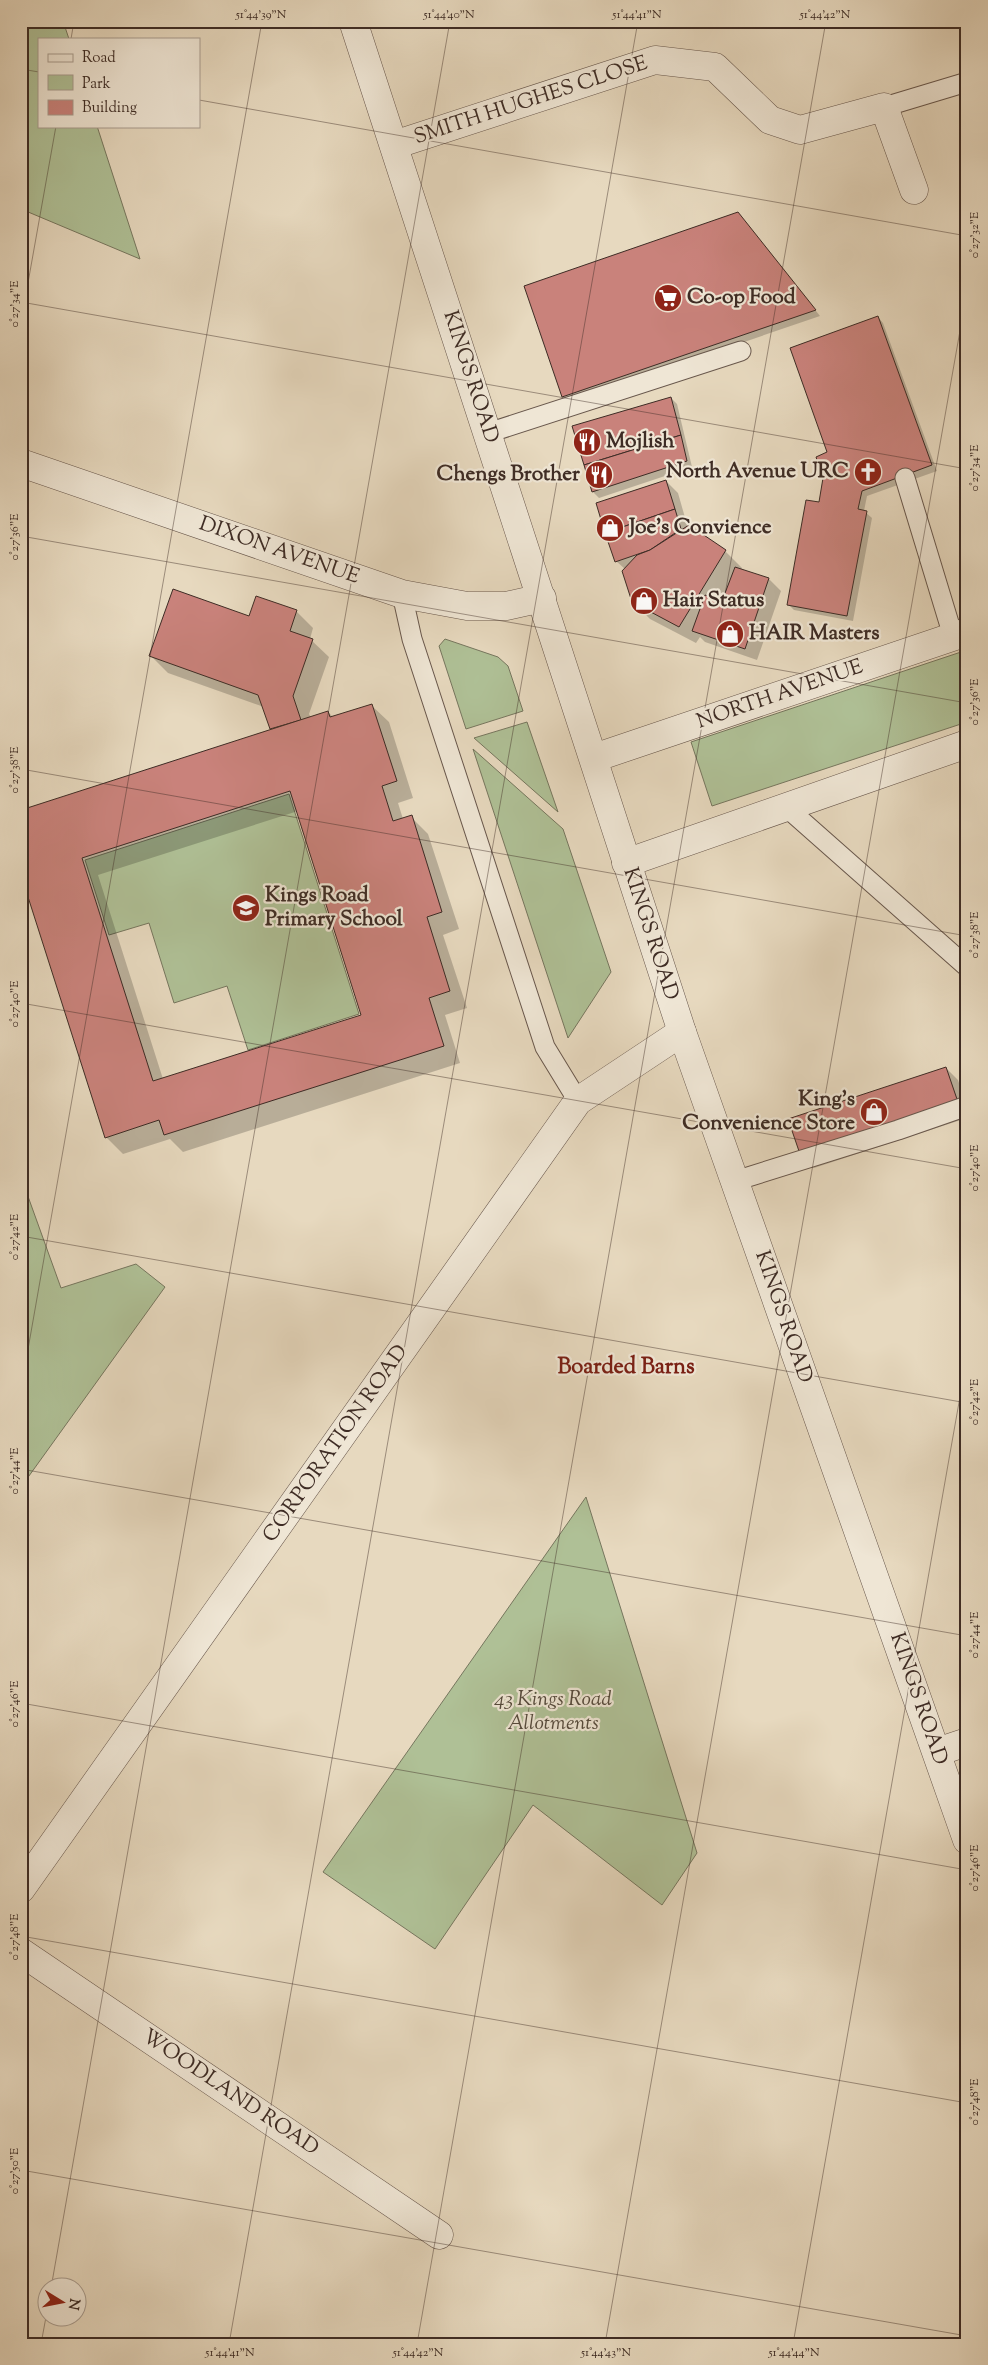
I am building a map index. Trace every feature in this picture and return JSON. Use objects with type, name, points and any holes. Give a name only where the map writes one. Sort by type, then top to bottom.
[{"type":"street","name":"KINGS ROAD","points":[[353,21],[682,1032],[967,1840]]},
{"type":"street","name":"SMITH HUGHES CLOSE","points":[[394,144],[655,60],[715,67],[770,120],[800,130],[884,107]]},
{"type":"street","points":[[884,107],[914,190]]},
{"type":"street","name":"DIXON AVENUE","points":[[21,463],[402,594],[467,606],[506,606],[542,598]]},
{"type":"street","name":"NORTH AVENUE","points":[[594,758],[960,634]]},
{"type":"street","points":[[626,863],[967,744]]},
{"type":"street","name":"CORPORATION ROAD","points":[[21,1889],[578,1101],[682,1032]]},
{"type":"street","points":[[937,1752],[967,1742]]},
{"type":"street","name":"WOODLAND ROAD","points":[[21,1952],[439,2235]]},
{"type":"lane","points":[[884,107],[967,82]]},
{"type":"lane","points":[[488,433],[741,351]]},
{"type":"lane","points":[[906,478],[960,634]]},
{"type":"lane","points":[[402,594],[412,639],[545,1047],[578,1101]]},
{"type":"lane","points":[[786,807],[967,967]]},
{"type":"lane","points":[[735,1180],[967,1106]]},
{"type":"green space","points":[[21,21],[63,21],[69,38],[38,38],[38,128],[98,128],[140,259],[21,209]]},
{"type":"green space","points":[[445,639],[498,657],[508,666],[523,711],[466,729],[439,646]]},
{"type":"green space","points":[[967,650],[967,722],[712,806],[691,742]]},
{"type":"green space","points":[[527,722],[558,812],[474,738]]},
{"type":"green space","points":[[473,749],[563,829],[611,972],[568,1038]]},
{"type":"green space","points":[[289,794],[359,1014],[248,1050],[227,986],[174,1003],[149,923],[109,935],[85,860]]},
{"type":"green space","points":[[21,1177],[61,1288],[136,1264],[165,1287],[21,1487]]},
{"type":"green space","name":"43 Kings Road Allotments","points":[[586,1497],[697,1853],[662,1905],[533,1805],[435,1949],[323,1872]]},
{"type":"building","name":"Co-op Food","points":[[738,212],[816,310],[562,397],[524,286]]},
{"type":"building","name":"North Avenue URC","points":[[878,316],[932,465],[862,491],[858,509],[867,511],[847,616],[787,605],[806,500],[819,502],[823,478],[816,457],[827,452],[790,348]]},
{"type":"building","points":[[671,397],[681,435],[584,465],[572,426]]},
{"type":"building","points":[[681,435],[687,461],[592,492],[584,465]]},
{"type":"building","points":[[666,480],[675,509],[605,533],[596,503]]},
{"type":"building","points":[[675,509],[681,529],[650,550],[615,562],[605,533]]},
{"type":"building","points":[[689,525],[726,550],[679,627],[632,602],[622,571],[637,555],[650,550]]},
{"type":"building","points":[[735,567],[769,578],[745,649],[692,631],[705,595],[722,601]]},
{"type":"building","points":[[173,589],[249,616],[256,596],[297,610],[290,631],[313,639],[293,696],[301,720],[270,729],[258,695],[149,656]]},
{"type":"building","points":[[372,704],[397,781],[382,786],[393,821],[412,815],[442,912],[427,917],[450,991],[429,998],[444,1046],[164,1135],[159,1120],[105,1138],[21,875],[21,810],[328,711],[330,717]],"holes":[[[290,791],[361,1015],[153,1081],[82,858]]]},
{"type":"building","name":"King's Convenience Store","points":[[946,1067],[959,1105],[801,1157],[788,1119]]},
{"type":"place","name":"Co-op Food","points":[[668,298]]},
{"type":"place","name":"Mojlish","points":[[587,442]]},
{"type":"place","name":"North Avenue URC","points":[[868,472]]},
{"type":"place","name":"Chengs Brother","points":[[599,475]]},
{"type":"place","name":"Joe's Convience","points":[[610,528]]},
{"type":"place","name":"Hair Status","points":[[644,601]]},
{"type":"place","name":"HAIR Masters","points":[[730,634]]},
{"type":"place","name":"Kings Road Primary School","points":[[246,908]]},
{"type":"place","name":"King's Convenience Store","points":[[874,1112]]},
{"type":"district","name":"Boarded Barns","points":[[626,1368]]}]
